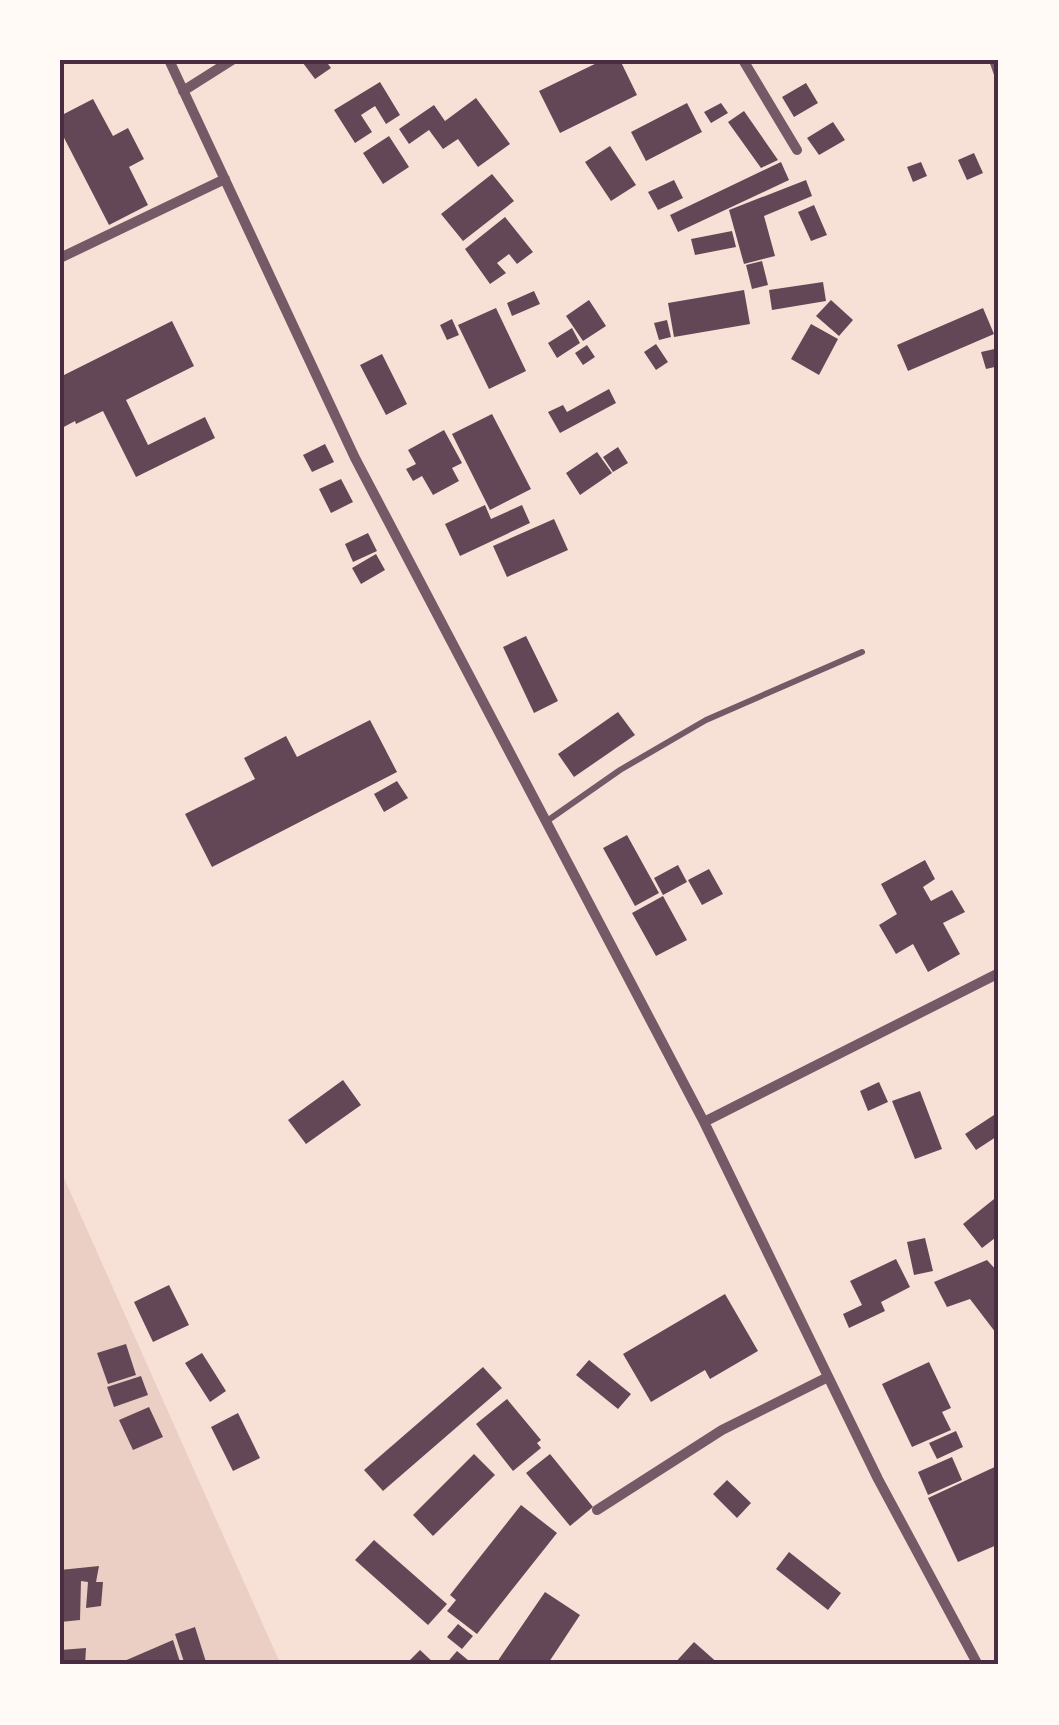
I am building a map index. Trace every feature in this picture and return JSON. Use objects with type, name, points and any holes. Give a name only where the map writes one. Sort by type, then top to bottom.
[{"type":"street","points":[[169,60],[355,458],[704,1122],[878,1479],[978,1665]]},
{"type":"street","points":[[183,91],[232,60]]},
{"type":"street","points":[[743,60],[797,150]]},
{"type":"street","points":[[994,60],[999,74]]},
{"type":"street","points":[[60,258],[224,179]]},
{"type":"street","points":[[704,1122],[999,973]]},
{"type":"street","points":[[597,1510],[722,1430],[828,1377]]},
{"type":"lane","points":[[546,822],[620,770],[706,720],[862,652]]},
{"type":"shaded area","points":[[60,1169],[281,1665],[60,1665]]},
{"type":"building","points":[[325,60],[331,68],[315,79],[303,63]]},
{"type":"building","points":[[603,60],[620,60],[637,95],[560,133],[539,91]]},
{"type":"building","points":[[380,82],[400,115],[386,124],[375,106],[361,115],[372,132],[355,143],[334,110]]},
{"type":"building","points":[[806,83],[818,103],[794,117],[782,97]]},
{"type":"building","points":[[476,98],[510,144],[478,167],[458,139],[443,149],[429,130],[409,144],[399,129],[434,105],[445,121]]},
{"type":"building","points":[[93,99],[113,136],[128,128],[144,159],[129,167],[148,205],[109,225],[60,130],[60,116]]},
{"type":"building","points":[[687,103],[702,132],[646,161],[631,132]]},
{"type":"building","points":[[721,103],[728,113],[711,123],[704,112]]},
{"type":"building","points":[[744,111],[778,160],[761,168],[728,122]]},
{"type":"building","points":[[833,122],[845,140],[819,155],[807,138]]},
{"type":"building","points":[[389,136],[409,167],[383,184],[363,153]]},
{"type":"building","points":[[610,146],[636,185],[611,201],[585,162]]},
{"type":"building","points":[[974,153],[983,173],[967,180],[958,160]]},
{"type":"building","points":[[781,162],[789,180],[678,232],[670,215]]},
{"type":"building","points":[[921,162],[927,176],[913,182],[907,167]]},
{"type":"building","points":[[492,174],[514,201],[463,241],[441,214]]},
{"type":"building","points":[[674,180],[683,198],[658,210],[648,192]]},
{"type":"building","points":[[806,180],[812,196],[764,216],[775,256],[744,264],[729,210]]},
{"type":"building","points":[[814,205],[827,235],[811,241],[798,212]]},
{"type":"building","points":[[505,217],[533,252],[517,264],[509,254],[497,263],[506,273],[490,284],[465,249]]},
{"type":"building","points":[[732,231],[736,247],[695,255],[691,239]]},
{"type":"building","points":[[762,261],[768,285],[752,289],[746,265]]},
{"type":"building","points":[[823,282],[826,301],[772,310],[769,290]]},
{"type":"building","points":[[744,290],[750,324],[674,337],[668,303]]},
{"type":"building","points":[[534,291],[540,304],[512,316],[507,303]]},
{"type":"building","points":[[589,300],[606,326],[583,341],[566,316]]},
{"type":"building","points":[[831,300],[853,320],[839,336],[816,316]]},
{"type":"building","points":[[496,308],[526,371],[489,389],[458,325]]},
{"type":"building","points":[[983,308],[994,334],[908,371],[897,345]]},
{"type":"building","points":[[452,319],[459,335],[447,340],[440,325]]},
{"type":"building","points":[[667,320],[671,337],[659,340],[654,323]]},
{"type":"building","points":[[172,321],[194,366],[126,400],[148,445],[205,417],[215,438],[136,477],[103,411],[60,429],[60,377]]},
{"type":"building","points":[[811,324],[838,339],[819,375],[791,359]]},
{"type":"building","points":[[572,328],[580,343],[557,358],[548,343]]},
{"type":"building","points":[[656,344],[668,362],[656,370],[644,352]]},
{"type":"building","points":[[587,345],[595,357],[583,365],[575,353]]},
{"type":"building","points":[[999,348],[999,366],[986,369],[981,352]]},
{"type":"building","points":[[382,354],[407,404],[386,415],[360,365]]},
{"type":"building","points":[[609,389],[616,403],[560,433],[548,412],[563,405],[567,412]]},
{"type":"building","points":[[492,414],[531,489],[490,510],[452,434]]},
{"type":"building","points":[[444,430],[462,463],[452,468],[459,481],[433,495],[422,476],[413,481],[406,469],[416,464],[408,450]]},
{"type":"building","points":[[325,444],[334,462],[312,472],[303,455]]},
{"type":"building","points":[[618,447],[628,463],[613,472],[603,457]]},
{"type":"building","points":[[597,452],[612,473],[580,495],[566,473]]},
{"type":"building","points":[[341,479],[353,502],[331,513],[319,489]]},
{"type":"building","points":[[485,505],[491,519],[522,505],[530,523],[460,556],[445,524]]},
{"type":"building","points":[[554,519],[568,550],[507,577],[493,546]]},
{"type":"building","points":[[368,533],[377,551],[353,562],[345,544]]},
{"type":"building","points":[[376,554],[385,570],[361,584],[352,568]]},
{"type":"building","points":[[526,636],[558,701],[534,713],[503,647]]},
{"type":"building","points":[[618,712],[635,735],[574,777],[558,754]]},
{"type":"building","points":[[370,720],[397,772],[212,867],[185,814],[255,779],[244,758],[286,736],[297,757]]},
{"type":"building","points":[[397,781],[408,798],[384,812],[374,794]]},
{"type":"building","points":[[627,835],[659,893],[635,906],[603,848]]},
{"type":"building","points":[[925,860],[935,879],[923,887],[931,901],[952,890],[965,912],[943,923],[960,954],[928,972],[913,944],[896,954],[879,925],[897,914],[881,884]]},
{"type":"building","points":[[678,865],[687,882],[663,895],[654,878]]},
{"type":"building","points":[[709,869],[723,894],[702,905],[688,880]]},
{"type":"building","points":[[663,896],[687,940],[656,956],[632,913]]},
{"type":"building","points":[[343,1080],[361,1105],[306,1144],[288,1120]]},
{"type":"building","points":[[879,1082],[888,1102],[868,1111],[860,1091]]},
{"type":"building","points":[[920,1091],[942,1149],[915,1159],[892,1101]]},
{"type":"building","points":[[994,1115],[999,1135],[976,1150],[965,1134]]},
{"type":"building","points":[[999,1195],[999,1235],[982,1248],[963,1224]]},
{"type":"building","points":[[925,1238],[933,1271],[914,1275],[907,1242]]},
{"type":"building","points":[[896,1259],[910,1287],[881,1302],[885,1311],[849,1328],[843,1314],[862,1305],[850,1281]]},
{"type":"building","points":[[987,1260],[999,1273],[999,1337],[970,1299],[947,1307],[934,1282]]},
{"type":"building","points":[[169,1285],[189,1325],[153,1342],[134,1302]]},
{"type":"building","points":[[725,1294],[758,1351],[710,1379],[705,1370],[651,1402],[623,1354]]},
{"type":"building","points":[[126,1344],[136,1375],[108,1384],[97,1353]]},
{"type":"building","points":[[202,1353],[226,1391],[210,1402],[185,1363]]},
{"type":"building","points":[[589,1360],[631,1394],[618,1409],[576,1375]]},
{"type":"building","points":[[929,1362],[951,1408],[942,1412],[951,1430],[912,1447],[882,1384]]},
{"type":"building","points":[[483,1367],[502,1388],[383,1491],[364,1470]]},
{"type":"building","points":[[141,1376],[148,1395],[114,1407],[107,1387]]},
{"type":"building","points":[[507,1399],[541,1440],[537,1443],[541,1448],[513,1471],[476,1424]]},
{"type":"building","points":[[149,1407],[163,1437],[133,1450],[119,1420]]},
{"type":"building","points":[[238,1413],[260,1458],[233,1471],[211,1427]]},
{"type":"building","points":[[956,1431],[963,1447],[937,1459],[929,1443]]},
{"type":"building","points":[[474,1454],[495,1475],[433,1536],[413,1515]]},
{"type":"building","points":[[550,1454],[593,1507],[570,1526],[526,1473]]},
{"type":"building","points":[[952,1457],[962,1480],[928,1495],[918,1472]]},
{"type":"building","points":[[999,1465],[999,1544],[958,1562],[928,1498]]},
{"type":"building","points":[[727,1480],[751,1503],[737,1518],[713,1494]]},
{"type":"building","points":[[521,1505],[557,1533],[477,1634],[447,1611],[456,1600],[450,1595]]},
{"type":"building","points":[[374,1540],[447,1604],[428,1625],[355,1560]]},
{"type":"building","points":[[789,1552],[841,1593],[828,1610],[776,1569]]},
{"type":"building","points":[[99,1566],[96,1582],[103,1582],[101,1606],[86,1608],[88,1582],[81,1581],[80,1620],[60,1622],[60,1570]]},
{"type":"building","points":[[545,1592],[580,1615],[547,1665],[495,1665]]},
{"type":"building","points":[[458,1624],[473,1636],[462,1649],[447,1637]]},
{"type":"building","points":[[195,1627],[206,1662],[185,1665],[175,1634]]},
{"type":"building","points":[[173,1640],[181,1665],[115,1665]]},
{"type":"building","points":[[694,1642],[720,1665],[673,1665]]},
{"type":"building","points":[[86,1648],[85,1665],[60,1665],[60,1650]]},
{"type":"building","points":[[420,1650],[436,1665],[405,1665]]},
{"type":"building","points":[[457,1651],[474,1665],[445,1665]]}]
